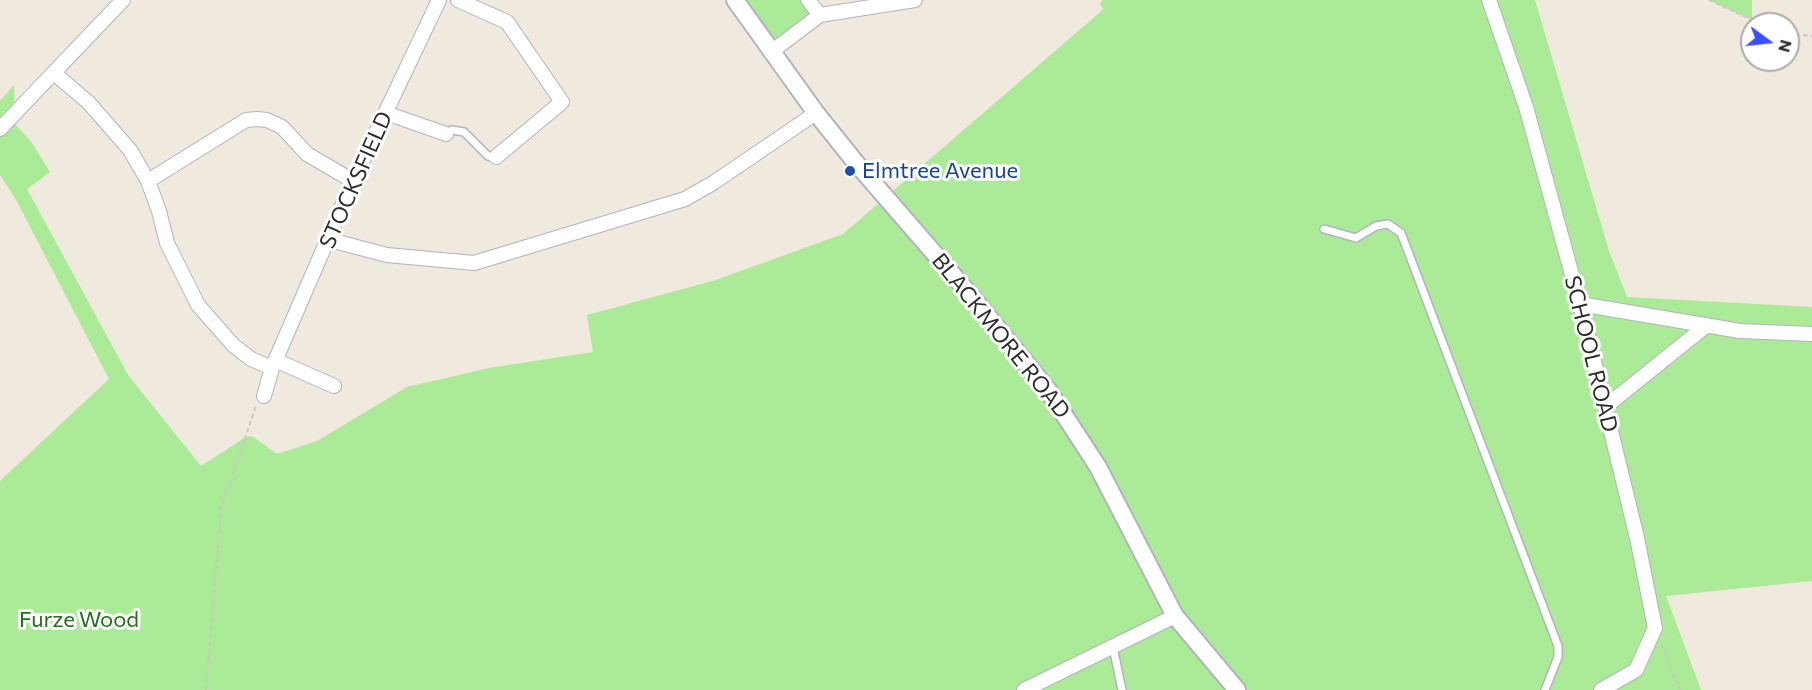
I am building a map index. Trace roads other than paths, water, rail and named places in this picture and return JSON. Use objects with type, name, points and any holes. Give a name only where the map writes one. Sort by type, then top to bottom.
[{"type":"street","points":[[0,129],[55,74],[123,0]]},
{"type":"street","name":"STOCKSFIELD","points":[[264,396],[274,364],[330,240],[353,182],[439,0]]},
{"type":"street","points":[[458,0],[507,22],[562,102],[496,157]]},
{"type":"street","name":"BLACKMORE ROAD","points":[[735,0],[771,52],[856,163],[973,298],[1054,399],[1098,467],[1175,616],[1238,690]]},
{"type":"street","points":[[808,0],[820,15]]},
{"type":"street","points":[[771,52],[820,15],[915,0]]},
{"type":"street","name":"SCHOOL ROAD","points":[[1489,0],[1526,107],[1580,304],[1637,538],[1655,628],[1636,670],[1601,690]]},
{"type":"street","points":[[55,74],[113,129],[130,150],[148,181],[167,243],[198,305],[233,345],[251,358],[334,386]]},
{"type":"street","points":[[330,240],[387,255],[474,263],[685,199],[816,112]]},
{"type":"street","points":[[386,113],[446,134]]},
{"type":"street","points":[[148,181],[246,120],[257,119],[267,120],[282,127],[307,154],[353,182]]},
{"type":"street","points":[[1580,304],[1740,331],[1812,334]]},
{"type":"street","points":[[1605,407],[1707,325]]},
{"type":"street","points":[[1024,690],[1175,616]]},
{"type":"lane","points":[[446,134],[452,130],[464,132],[488,156],[496,157]]},
{"type":"lane","points":[[1324,229],[1356,238],[1376,226],[1388,224],[1401,233],[1558,646],[1558,657],[1545,690]]},
{"type":"lane","points":[[1113,647],[1122,690]]},
{"type":"place","name":"Elmtree Avenue","points":[[850,171]]},
{"type":"park label","name":"Furze Wood","points":[[79,620]]}]
